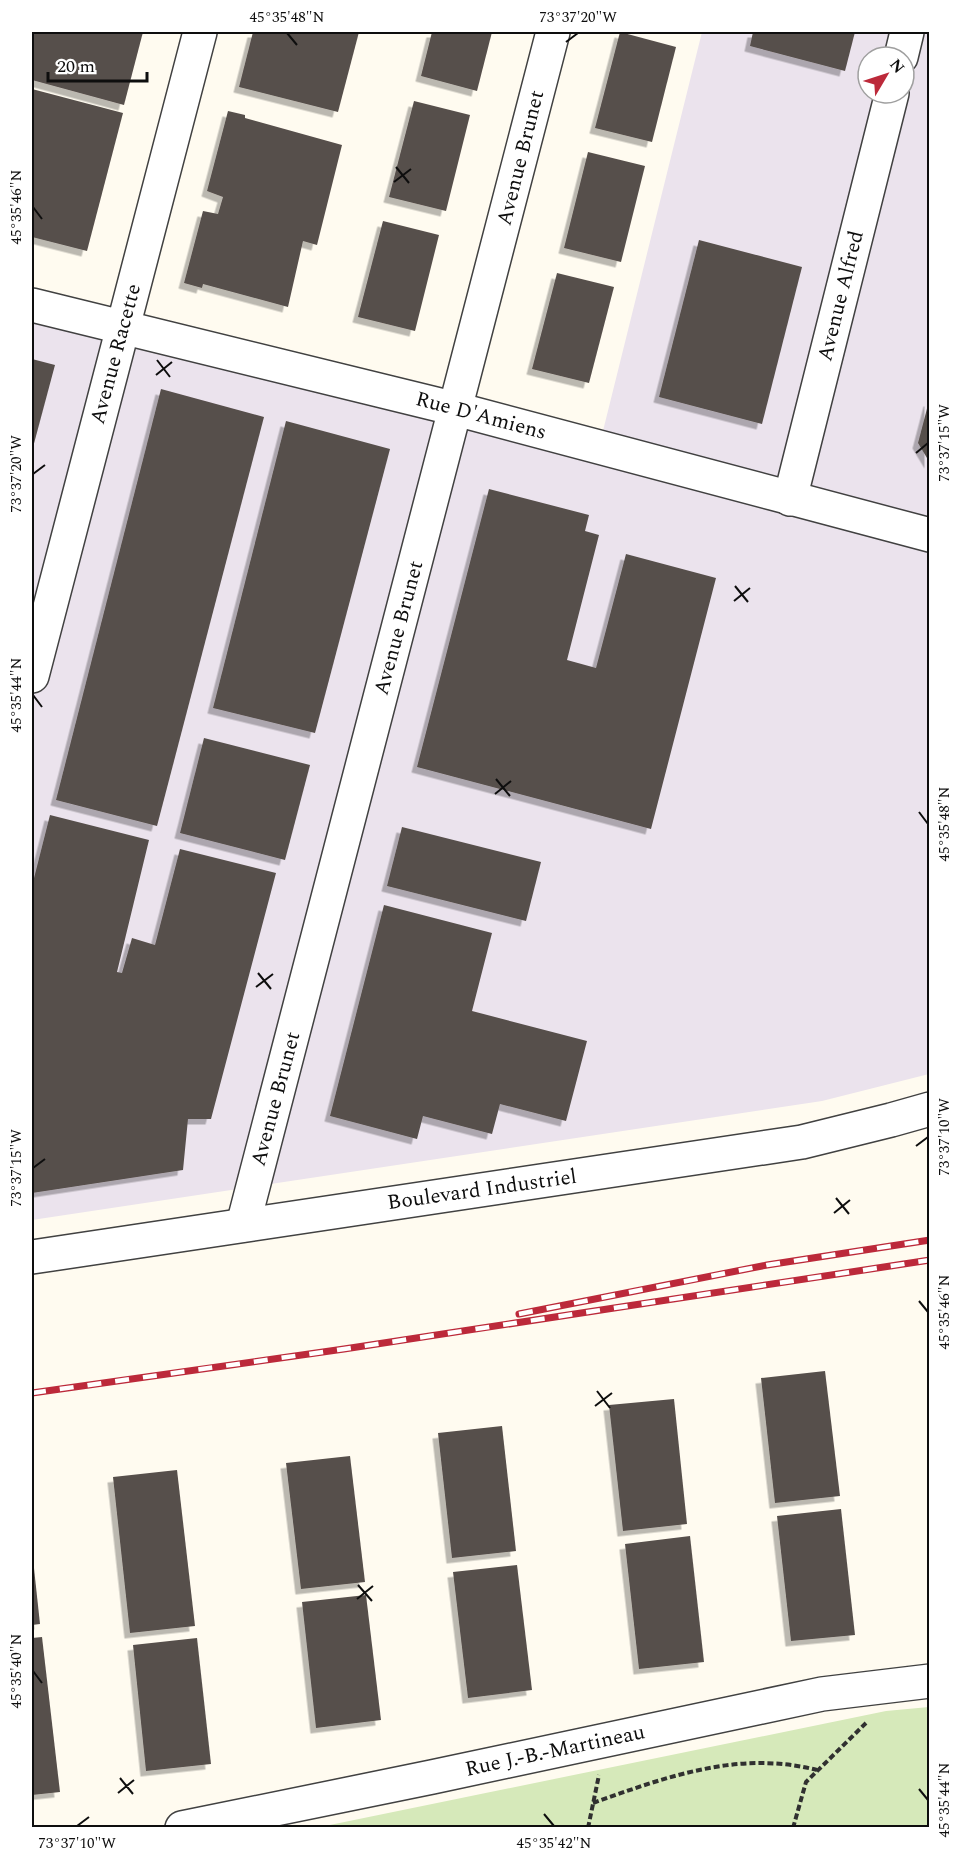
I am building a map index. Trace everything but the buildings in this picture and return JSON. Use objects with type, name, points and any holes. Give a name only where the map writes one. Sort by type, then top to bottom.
[{"type":"street","name":"Avenue Racette","points":[[32,676],[200,32]]},
{"type":"street","name":"Avenue Brunet","points":[[243,1225],[553,32]]},
{"type":"street","name":"Avenue Alfred","points":[[790,499],[889,105]]},
{"type":"street","name":"Rue D'Amiens","points":[[32,305],[456,409],[930,535]]},
{"type":"street","name":"Boulevard Industriel","points":[[32,1257],[802,1142],[930,1109]]},
{"type":"street","name":"Rue J.-B.-Martineau","points":[[182,1827],[432,1777],[822,1694],[930,1681]]},
{"type":"path","points":[[793,1827],[806,1782],[867,1722]]},
{"type":"path","points":[[588,1827],[607,1740]]},
{"type":"path","points":[[593,1803],[660,1779],[702,1768],[736,1764],[786,1764],[817,1770]]},
{"type":"shaded area","points":[[702,32],[929,32],[929,1074],[822,1101],[32,1220],[32,305],[599,447]]},
{"type":"green space","points":[[929,1707],[929,1827],[320,1827],[886,1711]]},
{"type":"railway","points":[[519,1314],[767,1265],[930,1240]]},
{"type":"railway","points":[[32,1393],[344,1349],[930,1260]]}]
